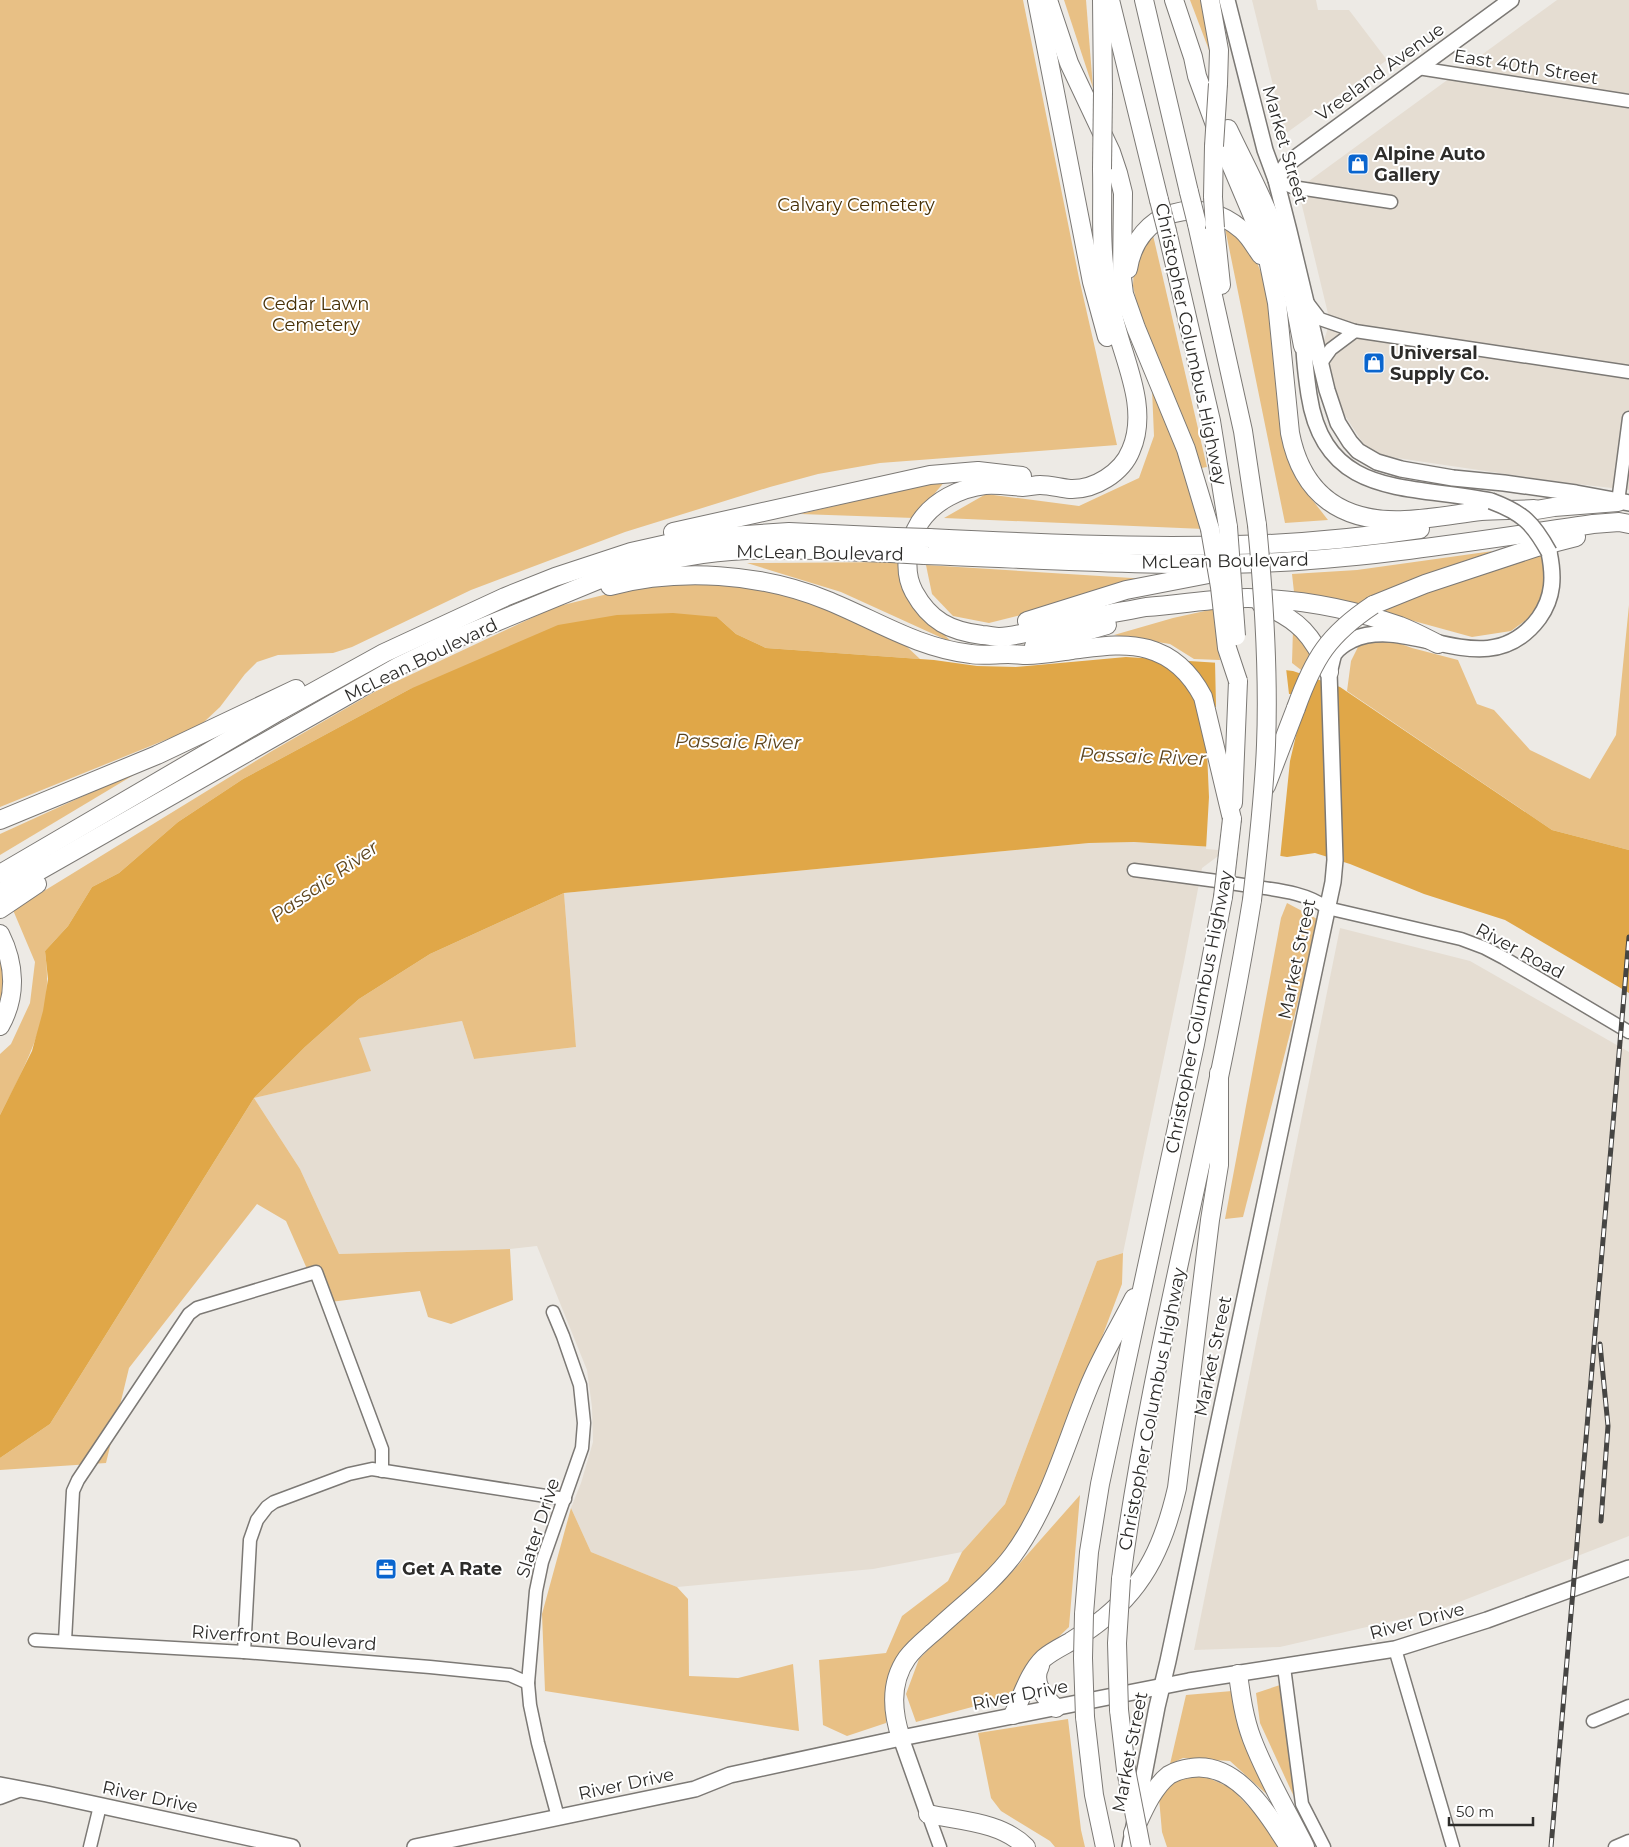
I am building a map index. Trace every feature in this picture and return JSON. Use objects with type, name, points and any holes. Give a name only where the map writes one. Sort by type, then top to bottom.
[{"type":"highway","points":[[1037,0],[1092,282],[1136,427]]},
{"type":"highway","points":[[1048,0],[1069,63],[1111,152],[1118,173],[1123,209],[1122,278],[1124,294],[1186,449],[1210,529],[1227,648],[1238,681]]},
{"type":"highway","points":[[1102,0],[1103,252],[1116,329],[1135,397],[1135,440],[1131,452],[1118,470],[1091,486],[1071,489],[1040,485],[1024,487],[985,485],[956,493],[932,508],[921,521],[909,547],[910,585],[930,615],[945,625],[958,631],[998,637],[1146,607],[1168,606],[1204,600],[1247,598],[1302,602],[1346,611],[1401,626],[1438,644]]},
{"type":"highway","name":"Christopher Columbus Highway","points":[[1105,1847],[1094,1796],[1085,1717],[1084,1614],[1089,1552],[1100,1484],[1195,1044],[1223,897],[1232,819],[1238,681],[1233,580],[1228,527],[1208,405],[1110,0]]},
{"type":"highway","name":"Christopher Columbus Highway","points":[[1135,1842],[1119,1710],[1117,1643],[1122,1579],[1130,1514],[1146,1423],[1219,1073],[1252,900],[1264,791],[1267,702],[1263,584],[1248,459],[1230,365],[1144,0]]},
{"type":"highway","points":[[1174,0],[1193,57],[1196,76],[1267,254],[1277,303],[1290,433],[1294,452],[1302,472],[1313,488],[1328,502],[1342,509],[1358,515],[1380,519],[1404,520],[1484,511],[1534,509]]},
{"type":"highway","points":[[1210,0],[1219,50],[1213,196],[1230,365]]},
{"type":"highway","points":[[1193,57],[1202,72],[1271,220],[1287,266],[1303,346]]},
{"type":"highway","points":[[1128,305],[1128,268],[1134,248],[1149,227],[1166,216],[1186,210],[1202,210],[1214,214],[1244,231],[1263,260],[1273,283]]},
{"type":"highway","points":[[555,577],[616,548],[649,538],[930,475],[978,471],[994,472],[1026,476],[1040,485]]},
{"type":"highway","name":"McLean Boulevard","points":[[926,547],[1269,544],[1397,532],[1496,518],[1534,509],[1624,502]]},
{"type":"highway","name":"McLean Boulevard","points":[[0,874],[279,711],[384,653],[438,626],[505,597],[600,561],[645,548],[716,536],[789,532],[894,545],[1159,564],[1279,562],[1423,549],[1592,524],[1619,522],[1629,524]]},
{"type":"highway","points":[[1264,791],[1306,681],[1332,637],[1351,620],[1373,605],[1425,584],[1537,547],[1608,530],[1629,529]]},
{"type":"highway","name":"McLean Boulevard","points":[[1,904],[186,787],[399,666],[457,638],[611,575],[626,570],[703,554],[731,551],[894,545]]},
{"type":"highway","points":[[983,635],[1126,590],[1279,562]]},
{"type":"highway","points":[[514,615],[613,585],[635,581],[681,576],[731,578],[785,586],[827,600],[906,637],[928,645],[972,654],[1026,655],[1111,646],[1139,647],[1159,653],[1178,664],[1192,679],[1206,707],[1232,819]]},
{"type":"highway","points":[[1247,598],[1286,615],[1300,625],[1315,644],[1329,672]]},
{"type":"highway","points":[[1009,654],[1147,614],[1168,606]]},
{"type":"highway","points":[[0,820],[157,755],[296,689],[438,626]]},
{"type":"highway","points":[[0,934],[8,949],[12,980],[10,1001],[0,1026]]},
{"type":"highway","points":[[1014,1715],[1035,1669],[1044,1658],[1105,1618],[1129,1594],[1146,1572],[1160,1546],[1170,1518],[1177,1488],[1210,1220],[1219,1165],[1219,1073]]},
{"type":"highway","points":[[900,1738],[894,1707],[895,1686],[900,1668],[912,1651],[992,1579],[1030,1529],[1044,1500],[1089,1387],[1145,1275]]},
{"type":"highway","points":[[1044,1658],[1038,1669],[1038,1684],[1043,1696],[1056,1708]]},
{"type":"highway","points":[[1238,1674],[1242,1702],[1251,1737],[1264,1767],[1305,1847]]},
{"type":"highway","points":[[1135,1842],[1145,1808],[1162,1782],[1176,1772],[1200,1767],[1219,1771],[1230,1776],[1238,1783],[1270,1818],[1289,1847]]},
{"type":"highway","points":[[928,1814],[994,1828],[1007,1833],[1026,1847]]},
{"type":"main road","name":"Market Street","points":[[1227,0],[1265,150],[1276,180],[1327,390],[1338,423],[1354,446],[1377,462],[1400,469],[1624,502]]},
{"type":"main road","name":"Vreeland Avenue","points":[[1276,180],[1287,164],[1511,0]]},
{"type":"main road","points":[[1306,300],[1303,346],[1311,406],[1316,424],[1325,443],[1336,459],[1353,472],[1372,480],[1394,486],[1491,501],[1513,509],[1528,521],[1540,535],[1549,552],[1553,572],[1550,595],[1543,612],[1532,628],[1516,640],[1481,649],[1461,648],[1392,634],[1375,634],[1358,637],[1345,643],[1335,653],[1329,672]]},
{"type":"main road","name":"Market Street","points":[[1135,1842],[1162,1686],[1334,872],[1329,672]]},
{"type":"main road","name":"River Drive","points":[[415,1847],[695,1789],[730,1775],[900,1738],[1162,1686],[1395,1649],[1480,1623],[1629,1568]]},
{"type":"main road","points":[[900,1738],[928,1814]]},
{"type":"main road","name":"River Drive","points":[[0,1785],[292,1847]]},
{"type":"street","name":"East 40th Street","points":[[1418,68],[1629,101]]},
{"type":"street","points":[[1276,180],[1292,186],[1391,202]]},
{"type":"street","points":[[1306,300],[1320,319],[1355,330],[1629,372]]},
{"type":"street","points":[[1321,363],[1331,349],[1355,330]]},
{"type":"street","points":[[1624,502],[1629,418]]},
{"type":"street","name":"River Road","points":[[1134,870],[1196,877],[1283,891],[1316,900],[1327,908],[1453,937],[1485,948],[1504,958],[1629,1032]]},
{"type":"street","points":[[65,1642],[73,1491],[78,1480],[183,1322],[197,1308],[316,1272],[382,1448],[382,1471]]},
{"type":"street","name":"Slater Drive","points":[[553,1312],[564,1336],[580,1385],[584,1411],[582,1448],[542,1562],[536,1591],[528,1683],[530,1705],[538,1743],[558,1817]]},
{"type":"street","points":[[244,1652],[250,1540],[253,1528],[261,1514],[274,1502],[349,1474],[372,1469],[565,1499]]},
{"type":"street","name":"Riverfront Boulevard","points":[[35,1640],[244,1652],[430,1667],[510,1675],[528,1683]]},
{"type":"street","points":[[1395,1649],[1453,1847]]},
{"type":"street","points":[[1284,1667],[1302,1804],[1324,1847]]},
{"type":"street","points":[[1593,1721],[1629,1706]]},
{"type":"street","points":[[0,1798],[24,1789]]},
{"type":"street","points":[[90,1847],[100,1806]]},
{"type":"street","points":[[928,1814],[940,1847]]},
{"type":"street","points":[[1615,1847],[1629,1841]]},
{"type":"shaded area","points":[[1252,0],[1316,0],[1318,10],[1349,10],[1387,60],[1285,134]]},
{"type":"shaded area","points":[[1557,0],[1629,0],[1629,490],[1560,482],[1370,454],[1329,391],[1318,344],[1324,340],[1330,322],[1298,189]]},
{"type":"shaded area","points":[[1134,842],[1229,848],[1202,868],[1123,1253],[1097,1261],[1005,1504],[962,1552],[873,1569],[677,1587],[591,1552],[571,1508],[581,1483],[593,1442],[592,1407],[587,1370],[537,1246],[510,1249],[339,1254],[300,1169],[254,1098],[370,1071],[358,1038],[462,1021],[474,1059],[576,1047],[564,893],[1089,843]]},
{"type":"shaded area","points":[[1340,928],[1470,961],[1629,1052],[1629,1536],[1436,1611],[1280,1647],[1194,1650]]},
{"type":"green space","name":"Cedar Lawn Cemetery","points":[[0,0],[1023,0],[1079,278],[1117,445],[880,463],[818,474],[625,532],[471,590],[352,647],[333,653],[278,655],[257,662],[245,674],[220,707],[204,722],[190,730],[0,807]]},
{"type":"green space","points":[[1064,0],[1086,0],[1093,88]]},
{"type":"green space","points":[[1190,0],[1201,0],[1215,66]]},
{"type":"green space","points":[[1225,228],[1250,246],[1265,282],[1287,457],[1296,479],[1328,520],[1285,523]]},
{"type":"green space","points":[[1152,231],[1207,467],[1201,468],[1138,309],[1133,286],[1134,265]]},
{"type":"green space","points":[[1152,389],[1187,467],[1204,529],[944,518],[986,494],[1079,506],[1139,478],[1154,436]]},
{"type":"green space","points":[[946,480],[914,518],[800,514]]},
{"type":"green space","points":[[1542,549],[1547,574],[1537,612],[1511,631],[1472,637],[1381,612],[1469,574]]},
{"type":"green space","points":[[1493,551],[1355,605],[1294,592],[1292,574],[1357,570]]},
{"type":"green space","points":[[902,562],[911,604],[953,643],[841,592],[747,563]]},
{"type":"green space","points":[[926,565],[1148,579],[989,623],[953,616],[932,594]]},
{"type":"green space","points":[[711,580],[784,590],[904,644],[920,659],[766,648],[736,634],[717,617],[410,689],[243,779],[178,822],[119,873],[92,887],[68,926],[45,951],[47,978],[43,1014],[32,1049],[0,1115],[0,1054],[11,1044],[30,1003],[35,962],[13,910],[272,751],[376,691],[555,607],[644,585]]},
{"type":"green space","points":[[1629,605],[1629,850],[1552,830],[1347,691],[1351,661],[1360,643],[1390,640],[1458,660],[1477,704],[1494,710],[1530,750],[1590,779],[1616,735]]},
{"type":"green space","points":[[1214,609],[1220,660],[1194,659],[1170,644],[1114,635],[1173,618]]},
{"type":"green space","points":[[1304,620],[1323,641],[1305,673],[1292,663],[1293,629]]},
{"type":"green space","points":[[147,767],[0,855],[0,834]]},
{"type":"green space","points":[[564,893],[576,1047],[474,1059],[462,1021],[359,1038],[371,1071],[254,1098],[305,1047],[359,999],[430,954]]},
{"type":"green space","points":[[1287,903],[1319,920],[1243,1217],[1225,1219],[1281,918]]},
{"type":"green space","points":[[0,951],[9,979],[0,1010]]},
{"type":"green space","points":[[254,1098],[300,1169],[339,1254],[510,1249],[513,1300],[451,1324],[428,1317],[420,1291],[322,1303],[286,1221],[257,1204],[129,1368],[106,1463],[0,1470],[0,1458],[50,1424]]},
{"type":"green space","points":[[1123,1253],[1122,1284],[1041,1499],[1017,1540],[892,1676],[886,1723],[847,1736],[823,1725],[819,1660],[886,1653],[902,1616],[948,1581],[962,1552],[1005,1504],[1097,1261]]},
{"type":"green space","points":[[1080,1495],[1069,1627],[1045,1650],[1017,1695],[916,1722],[906,1694],[919,1659],[1012,1572]]},
{"type":"green space","points":[[571,1508],[591,1552],[677,1587],[688,1599],[689,1676],[738,1678],[793,1664],[799,1731],[545,1691],[542,1614]]},
{"type":"green space","points":[[1280,1685],[1295,1799],[1260,1723],[1256,1693]]},
{"type":"green space","points":[[1232,1691],[1272,1799],[1230,1761],[1183,1758],[1170,1764],[1186,1695]]},
{"type":"green space","points":[[1068,1719],[1081,1830],[1085,1847],[1055,1847],[1050,1841],[1001,1811],[991,1798],[978,1733]]},
{"type":"green space","points":[[1202,1775],[1231,1788],[1271,1830],[1281,1847],[1167,1847],[1162,1832],[1159,1798],[1175,1781]]},
{"type":"water","name":"Passaic River","points":[[673,613],[717,617],[736,634],[766,648],[934,660],[977,666],[1016,667],[1126,657],[1236,664],[1293,671],[1340,687],[1552,830],[1629,850],[1629,993],[1505,920],[1424,894],[1350,864],[1315,853],[1287,857],[1229,848],[1134,842],[1089,843],[564,893],[430,954],[359,999],[305,1047],[254,1098],[50,1424],[0,1458],[0,1115],[32,1051],[43,1011],[48,979],[45,951],[68,926],[92,887],[119,873],[178,822],[243,779],[410,689],[558,625],[617,615]]},
{"type":"pier","points":[[1181,658],[1213,707],[1216,707],[1215,661],[1286,668],[1289,694],[1291,694],[1301,671],[1315,676],[1302,710],[1290,761],[1280,859],[1206,849],[1209,797],[1207,752],[1203,721],[1189,688],[1172,669]]},
{"type":"railway","points":[[1551,1847],[1629,937]]},
{"type":"railway","points":[[1600,1344],[1608,1426],[1601,1521]]},
{"type":"place","name":"Alpine Auto Gallery","points":[[1358,164]]},
{"type":"place","name":"Universal Supply Co.","points":[[1374,363]]},
{"type":"place","name":"Get A Rate","points":[[386,1569]]},
{"type":"park label","name":"Calvary Cemetery","points":[[856,205]]}]
